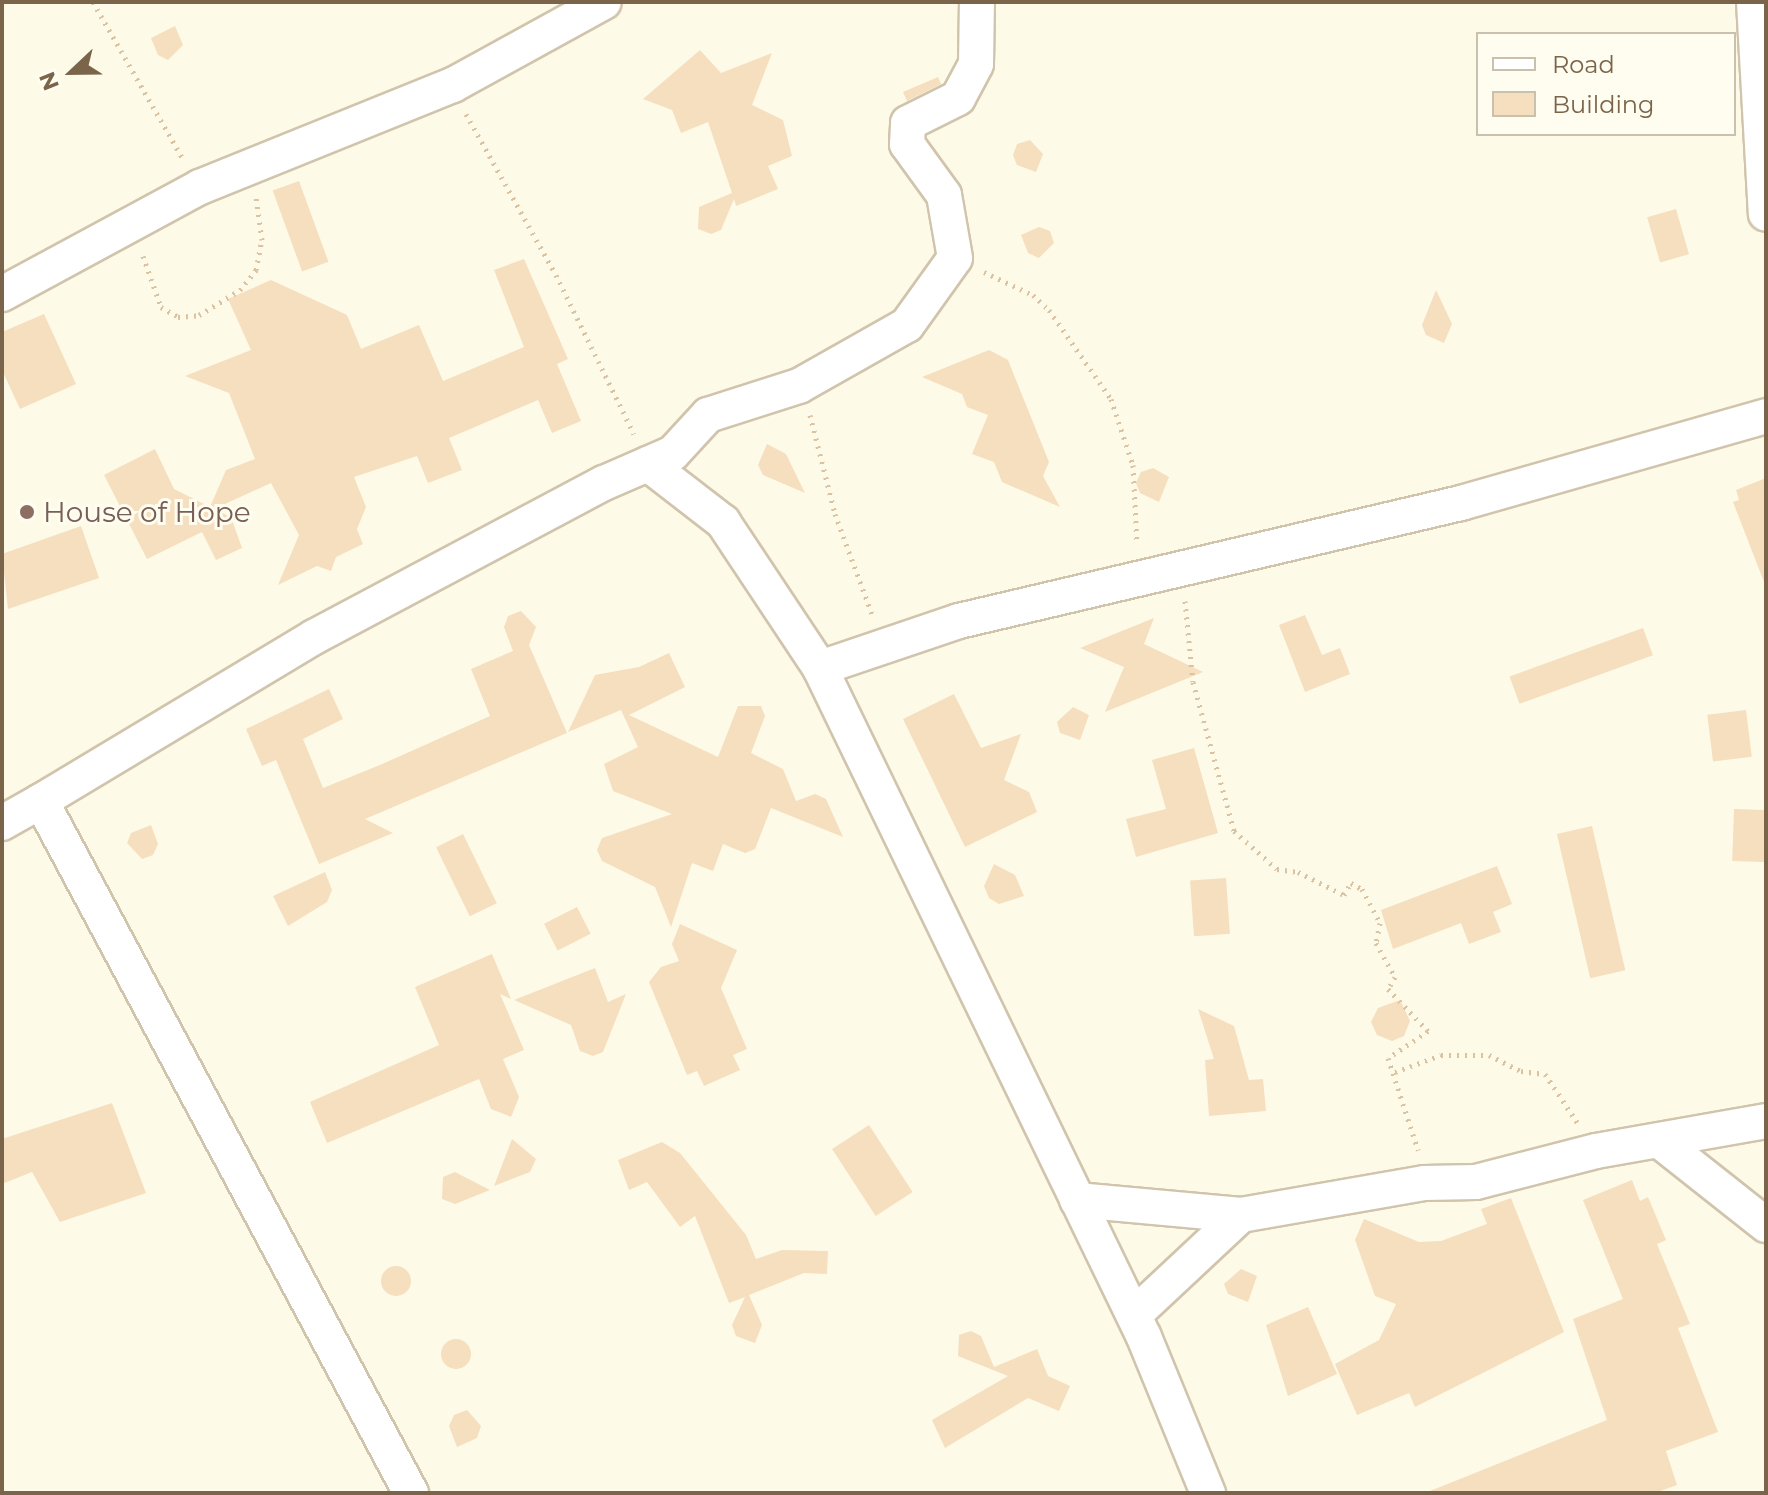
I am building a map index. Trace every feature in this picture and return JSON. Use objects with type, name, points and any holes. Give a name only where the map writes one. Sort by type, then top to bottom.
[{"type":"street","points":[[2,294],[132,221],[200,187],[453,85],[604,2]]},
{"type":"street","points":[[2,823],[314,637],[686,444],[714,412],[799,386],[907,325],[955,258],[944,195],[907,144],[908,123],[958,98],[976,64],[977,2]]},
{"type":"street","points":[[1754,2],[1766,214]]},
{"type":"street","points":[[820,668],[959,621],[1461,503],[1766,416]]},
{"type":"street","points":[[648,464],[723,522],[820,668],[1134,1315],[1208,1493]]},
{"type":"street","points":[[41,801],[411,1493]]},
{"type":"street","points":[[1077,1200],[1241,1215],[1424,1183],[1476,1182],[1596,1151],[1661,1142],[1766,1121]]},
{"type":"street","points":[[1661,1142],[1766,1225]]},
{"type":"street","points":[[1134,1315],[1241,1215]]},
{"type":"path","points":[[93,2],[200,187]]},
{"type":"path","points":[[453,85],[648,464]]},
{"type":"path","points":[[132,221],[161,307],[178,317],[199,315],[240,290],[256,270],[261,221],[249,168]]},
{"type":"path","points":[[955,258],[1033,295],[1111,399],[1133,465],[1139,581]]},
{"type":"path","points":[[799,386],[841,530],[885,645]]},
{"type":"path","points":[[1190,568],[1183,624],[1193,682],[1234,831],[1277,869],[1298,872],[1344,895],[1351,883],[1369,898],[1380,923],[1376,943],[1395,977],[1388,989],[1428,1031],[1388,1058],[1395,1072],[1424,1183]]},
{"type":"path","points":[[1395,1072],[1463,1054],[1489,1055],[1521,1071],[1545,1074],[1596,1151]]},
{"type":"building","points":[[175,26],[183,45],[168,60],[158,55],[151,38]]},
{"type":"building","points":[[700,50],[721,73],[772,53],[752,105],[783,120],[792,156],[768,166],[778,189],[736,206],[734,199],[721,230],[711,234],[698,229],[699,207],[732,193],[708,122],[681,133],[672,110],[643,99]]},
{"type":"building","points":[[938,77],[941,84],[907,101],[903,92]]},
{"type":"building","points":[[1030,140],[1043,154],[1036,172],[1017,165],[1013,155],[1017,144]]},
{"type":"building","points":[[299,181],[328,262],[302,271],[273,191]]},
{"type":"building","points":[[1676,209],[1689,254],[1660,262],[1647,217]]},
{"type":"building","points":[[1039,227],[1050,231],[1054,243],[1039,258],[1028,253],[1021,235]]},
{"type":"building","points":[[524,259],[568,359],[557,364],[581,421],[552,433],[538,400],[449,438],[462,470],[428,483],[417,456],[354,477],[366,507],[357,529],[363,544],[336,557],[331,571],[317,566],[278,585],[299,535],[271,483],[214,509],[231,517],[242,548],[216,560],[202,532],[147,559],[104,475],[155,449],[174,489],[210,507],[226,470],[255,459],[229,393],[185,376],[251,350],[228,299],[271,280],[347,315],[361,349],[419,325],[443,381],[524,347],[494,270]]},
{"type":"building","points":[[1436,290],[1452,324],[1444,343],[1426,335],[1422,325]]},
{"type":"building","points":[[44,314],[76,384],[20,409],[2,370],[2,332]]},
{"type":"building","points":[[989,350],[1008,360],[1049,462],[1043,476],[1060,507],[1002,482],[994,462],[972,454],[988,415],[967,407],[962,394],[922,377]]},
{"type":"building","points":[[767,444],[786,454],[805,493],[763,475],[758,465]]},
{"type":"building","points":[[1153,468],[1169,477],[1159,502],[1140,493],[1136,483],[1141,472]]},
{"type":"building","points":[[1766,478],[1764,582],[1733,502],[1739,500],[1736,490]]},
{"type":"building","points":[[81,526],[99,578],[8,609],[2,554]]},
{"type":"building","points":[[521,611],[536,627],[529,645],[567,733],[365,819],[393,833],[319,864],[276,760],[262,766],[246,729],[329,689],[343,719],[303,739],[323,788],[380,765],[490,716],[471,669],[513,651],[504,627],[508,616]]},
{"type":"building","points":[[1305,615],[1322,655],[1340,648],[1350,674],[1305,692],[1279,625]]},
{"type":"building","points":[[1154,618],[1144,644],[1203,672],[1105,712],[1124,667],[1080,648]]},
{"type":"building","points":[[1643,628],[1653,655],[1519,704],[1510,677]]},
{"type":"building","points":[[669,653],[685,687],[629,715],[718,757],[738,706],[761,706],[765,716],[751,753],[783,769],[796,801],[815,794],[826,799],[843,837],[771,808],[755,849],[745,853],[723,844],[713,871],[692,863],[671,927],[655,887],[602,861],[597,850],[602,838],[672,814],[613,791],[604,764],[638,747],[621,710],[568,732],[595,675],[639,667]]},
{"type":"building","points":[[954,694],[981,748],[1021,734],[1004,780],[1029,792],[1037,812],[965,847],[903,719]]},
{"type":"building","points":[[1073,707],[1089,715],[1080,740],[1060,733],[1057,722]]},
{"type":"building","points":[[1746,710],[1752,757],[1713,761],[1707,715]]},
{"type":"building","points":[[1194,748],[1218,833],[1136,857],[1126,819],[1166,809],[1152,760]]},
{"type":"building","points":[[1734,809],[1766,810],[1764,862],[1732,861]]},
{"type":"building","points":[[151,825],[158,844],[153,855],[142,859],[127,843],[131,833]]},
{"type":"building","points":[[1592,826],[1625,970],[1590,978],[1557,834]]},
{"type":"building","points":[[463,834],[497,903],[470,916],[436,847]]},
{"type":"building","points":[[994,864],[1015,875],[1024,896],[999,904],[989,898],[984,886]]},
{"type":"building","points":[[1497,866],[1512,904],[1493,912],[1501,932],[1469,944],[1461,923],[1393,949],[1381,910]]},
{"type":"building","points":[[325,872],[332,890],[327,902],[288,926],[273,896]]},
{"type":"building","points":[[1226,878],[1230,934],[1194,936],[1190,881]]},
{"type":"building","points":[[577,907],[591,934],[558,951],[544,924]]},
{"type":"building","points":[[680,924],[737,950],[721,988],[747,1049],[733,1055],[740,1070],[704,1086],[697,1071],[687,1075],[649,982],[661,967],[679,961],[672,944]]},
{"type":"building","points":[[492,954],[511,999],[500,994],[524,1050],[503,1059],[519,1097],[511,1117],[491,1109],[479,1079],[327,1143],[310,1102],[439,1045],[415,987]]},
{"type":"building","points":[[595,968],[608,1002],[626,994],[603,1052],[593,1056],[580,1051],[571,1025],[514,1000]]},
{"type":"building","points":[[1400,1000],[1410,1021],[1404,1036],[1392,1041],[1377,1035],[1371,1022],[1378,1008]]},
{"type":"building","points":[[1198,1009],[1234,1026],[1249,1080],[1263,1079],[1266,1111],[1209,1116],[1205,1060],[1214,1059]]},
{"type":"building","points":[[112,1103],[146,1193],[60,1222],[32,1172],[2,1184],[2,1139]]},
{"type":"building","points":[[869,1125],[913,1192],[876,1216],[832,1149]]},
{"type":"building","points":[[512,1139],[536,1159],[530,1172],[494,1186]]},
{"type":"building","points":[[662,1142],[680,1153],[746,1235],[756,1259],[782,1250],[828,1251],[827,1274],[804,1273],[749,1295],[762,1325],[755,1343],[736,1336],[732,1325],[745,1297],[729,1303],[695,1216],[680,1227],[647,1182],[629,1190],[618,1160]]},
{"type":"building","points":[[455,1172],[490,1190],[455,1204],[442,1199],[443,1177]]},
{"type":"building","points":[[1632,1180],[1640,1201],[1648,1197],[1666,1240],[1657,1244],[1690,1324],[1678,1328],[1718,1432],[1666,1451],[1677,1485],[1655,1493],[1425,1493],[1607,1420],[1573,1319],[1623,1299],[1583,1200]]},
{"type":"building","points":[[1511,1198],[1564,1332],[1415,1407],[1409,1393],[1357,1415],[1335,1364],[1379,1340],[1396,1304],[1375,1296],[1355,1240],[1364,1219],[1419,1242],[1441,1241],[1487,1224],[1481,1209]]},
{"type":"building","points":[[396,1266],[402,1267],[410,1275],[410,1287],[402,1295],[396,1296],[390,1295],[382,1287],[381,1281],[382,1275],[390,1267]]},
{"type":"building","points":[[1241,1269],[1257,1276],[1248,1302],[1228,1294],[1224,1284]]},
{"type":"building","points":[[1308,1307],[1337,1374],[1288,1396],[1266,1325]]},
{"type":"building","points":[[971,1331],[981,1336],[994,1367],[1037,1349],[1048,1376],[1070,1386],[1059,1411],[1028,1398],[945,1448],[932,1420],[1008,1376],[958,1356],[959,1335]]},
{"type":"building","points":[[456,1339],[467,1343],[471,1354],[467,1365],[456,1369],[445,1365],[441,1354],[445,1343]]},
{"type":"building","points":[[467,1410],[481,1426],[477,1438],[457,1447],[449,1426],[454,1415]]},
{"type":"place","name":"House of Hope","points":[[27,512]]}]
